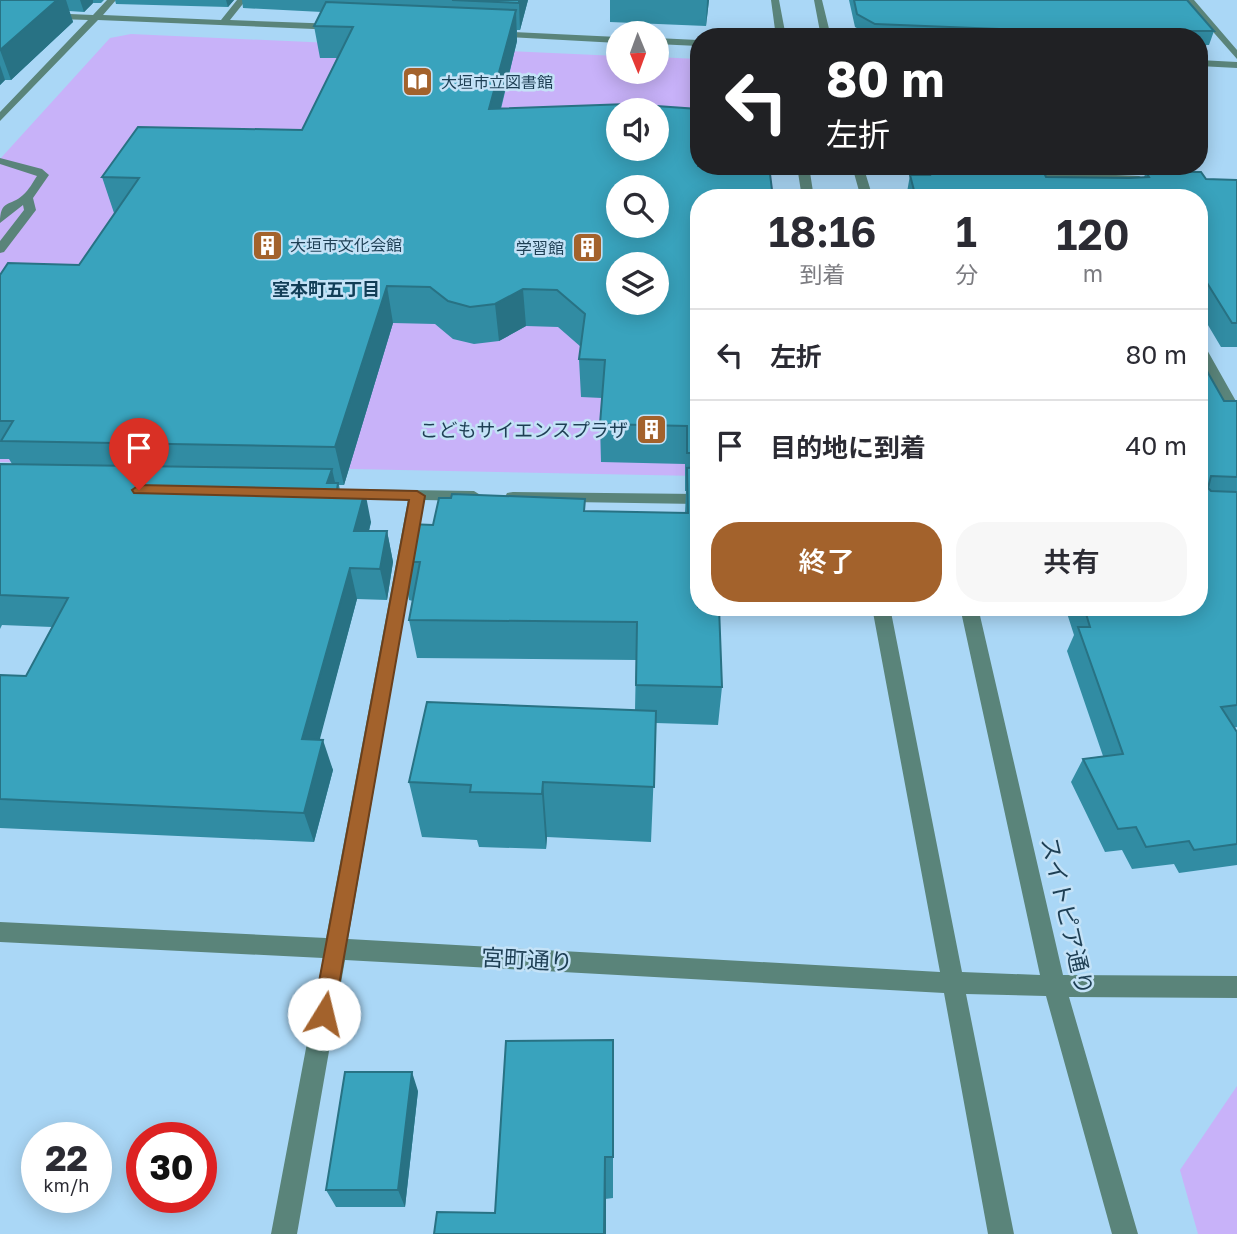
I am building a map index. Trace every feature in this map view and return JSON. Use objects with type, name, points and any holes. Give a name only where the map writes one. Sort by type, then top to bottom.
[{"type":"street","points":[[0,118],[112,0]]},
{"type":"street","points":[[224,22],[242,0]]},
{"type":"street","points":[[775,0],[780,28]]},
{"type":"street","points":[[818,0],[823,28]]},
{"type":"street","points":[[1189,0],[1237,56]]},
{"type":"street","points":[[0,13],[346,28]]},
{"type":"street","points":[[482,34],[606,39]]},
{"type":"street","points":[[669,42],[690,43]]},
{"type":"street","points":[[1208,63],[1237,65]]},
{"type":"street","points":[[0,161],[38,171],[43,175],[27,198],[8,208],[0,219]]},
{"type":"street","points":[[1020,175],[1107,182],[1157,180]]},
{"type":"street","points":[[0,249],[30,210],[27,198]]},
{"type":"street","points":[[1208,364],[1237,416]]},
{"type":"street","points":[[320,494],[690,499]]},
{"type":"street","points":[[284,1234],[417,496]]},
{"type":"street","points":[[883,616],[1001,1234]]},
{"type":"street","name":"スイトピア通り","points":[[971,616],[1054,985],[1125,1234]]},
{"type":"street","name":"宮町通り","points":[[0,932],[335,948],[815,977],[955,983],[1237,987]]},
{"type":"shaded area","points":[[131,34],[606,55],[606,84],[669,84],[669,58],[690,59],[690,175],[771,175],[773,189],[690,189],[690,476],[0,462],[0,159],[110,38]]},
{"type":"shaded area","points":[[1237,1086],[1237,1234],[1198,1234],[1180,1170]]},
{"type":"building","points":[[0,0],[57,0],[0,50]]},
{"type":"building","points":[[452,0],[519,0],[519,3]]},
{"type":"building","points":[[854,0],[1187,0],[1214,31],[1208,31],[1208,28],[975,28],[875,24],[857,14]]},
{"type":"building","points":[[326,2],[516,10],[489,109],[606,105],[606,161],[669,161],[669,107],[690,108],[690,175],[770,175],[772,189],[690,189],[690,453],[687,453],[687,426],[600,424],[605,360],[579,359],[585,314],[557,290],[523,289],[495,304],[470,307],[448,301],[430,287],[387,286],[335,447],[1,441],[13,421],[0,421],[0,275],[8,263],[79,265],[139,178],[102,177],[138,127],[302,130],[353,27],[314,26]]},
{"type":"building","points":[[910,175],[1129,178],[1149,177],[1148,175],[1203,175],[1206,179],[1237,180],[1237,323],[1232,323],[1208,284],[1208,189],[914,189]]},
{"type":"building","points":[[1208,373],[1224,401],[1237,401],[1237,477],[1211,476],[1208,488]]},
{"type":"building","points":[[0,464],[332,469],[327,483],[338,483],[337,490],[365,491],[354,531],[387,531],[380,569],[350,568],[302,739],[323,740],[304,813],[0,799],[0,675],[26,676],[68,598],[0,595]]},
{"type":"building","points":[[687,468],[690,468],[690,616],[719,616],[722,687],[636,685],[637,622],[409,620],[420,562],[402,562],[409,524],[433,525],[439,498],[451,498],[452,494],[585,499],[584,511],[688,513]]},
{"type":"building","points":[[1208,488],[1211,491],[1237,492],[1237,705],[1221,707],[1237,732],[1237,844],[1194,850],[1189,841],[1146,847],[1136,827],[1118,829],[1083,759],[1123,754],[1078,627],[1090,627],[1087,616],[1208,616]]},
{"type":"building","points":[[427,702],[656,711],[654,787],[543,782],[542,794],[470,792],[471,785],[409,782]]},
{"type":"building","points":[[613,1040],[613,1157],[605,1157],[604,1234],[434,1234],[437,1212],[495,1213],[506,1041]]},
{"type":"building","points":[[345,1072],[412,1072],[398,1190],[326,1190]]},
{"type":"place","name":"大垣市立図書館","points":[[418,82]]},
{"type":"place","name":"大垣市文化会館","points":[[267,245]]},
{"type":"place","name":"学習館","points":[[587,248]]},
{"type":"place","name":"こどもサイエンスプラザ","points":[[651,430]]},
{"type":"district","name":"室本町五丁目","points":[[326,290]]},
{"type":"route","points":[[139,490],[417,496],[324,1014]]}]
